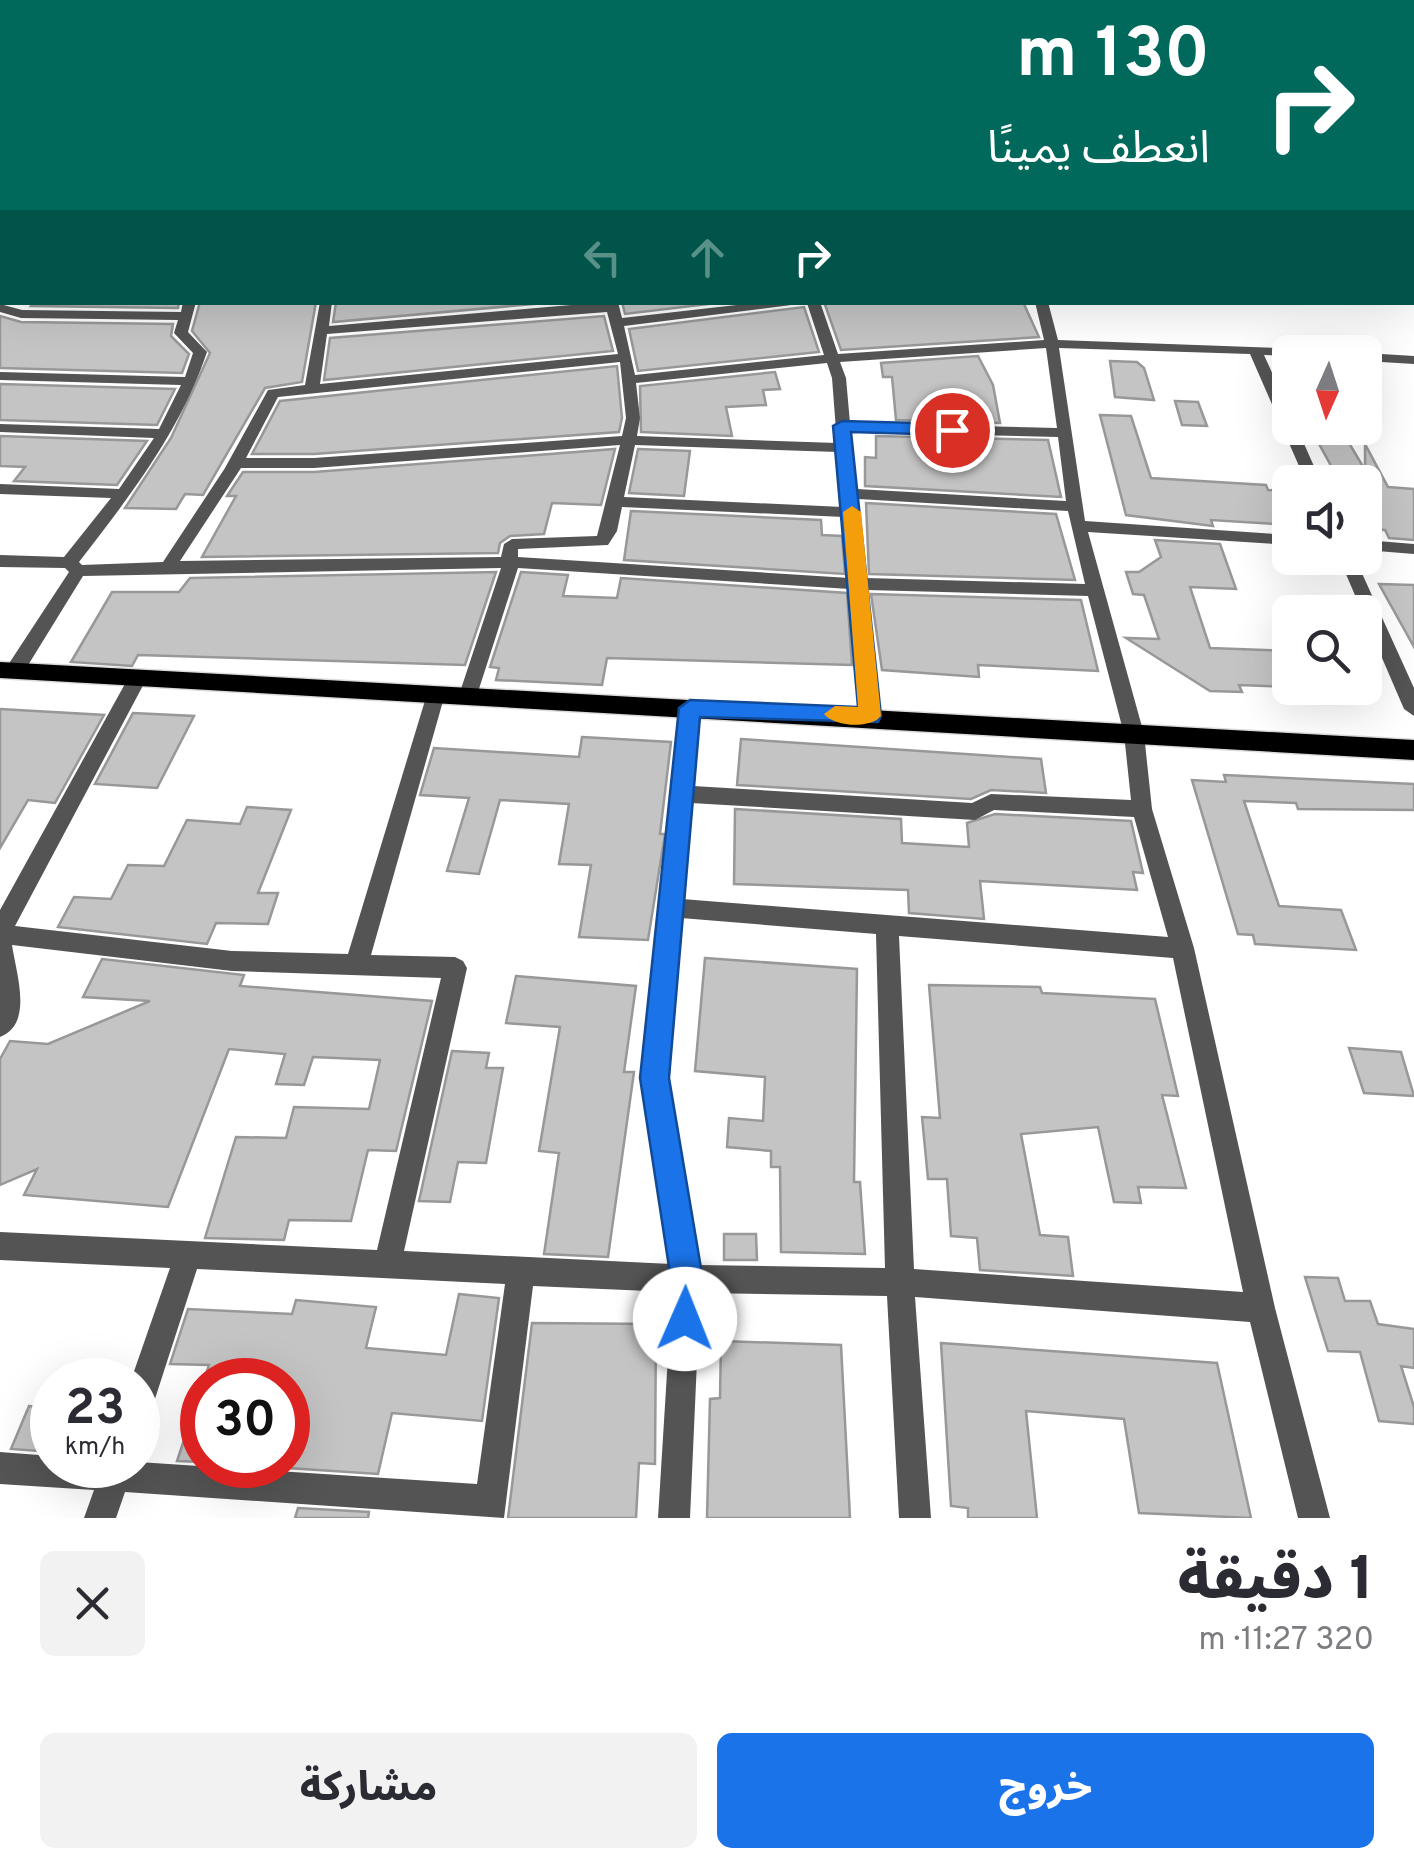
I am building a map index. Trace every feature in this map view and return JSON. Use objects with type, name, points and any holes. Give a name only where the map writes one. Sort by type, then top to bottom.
[{"type":"main road","points":[[8,670],[870,716],[1414,750]]},
{"type":"street","points":[[312,387],[325,305]]},
{"type":"street","points":[[319,331],[739,305]]},
{"type":"street","points":[[814,305],[836,358],[870,716]]},
{"type":"street","points":[[1043,305],[1052,344],[1076,516],[1134,734],[1142,809],[1183,948],[1261,1308],[1314,1518]]},
{"type":"street","points":[[3,306],[21,314],[187,309],[181,333],[200,352],[192,380],[164,434],[8,670]]},
{"type":"street","points":[[468,695],[511,562],[508,553],[512,544],[602,541],[630,440],[629,380],[614,311]]},
{"type":"street","points":[[629,380],[836,358],[1052,344],[1272,351]]},
{"type":"street","points":[[1256,350],[1307,465]]},
{"type":"street","points":[[168,567],[235,464],[273,393],[626,357]]},
{"type":"street","points":[[1382,357],[1414,360]]},
{"type":"street","points":[[0,376],[192,380]]},
{"type":"street","points":[[842,426],[1063,433]]},
{"type":"street","points":[[0,428],[164,434]]},
{"type":"street","points":[[235,464],[314,463],[630,440],[847,448]]},
{"type":"street","points":[[0,489],[123,494]]},
{"type":"street","points":[[615,502],[852,503],[1076,516],[1272,538]]},
{"type":"street","points":[[1382,546],[1414,549]]},
{"type":"street","points":[[0,561],[73,567],[511,562],[860,584],[1095,590]]},
{"type":"street","points":[[1355,575],[1414,709]]},
{"type":"street","points":[[138,678],[0,933],[232,961],[456,968],[388,1265]]},
{"type":"street","points":[[357,964],[436,694]]},
{"type":"street","points":[[674,1518],[687,1280],[654,1078],[690,708]]},
{"type":"street","points":[[684,794],[975,812],[991,802],[1142,809]]},
{"type":"street","points":[[671,908],[1183,948]]},
{"type":"street","points":[[886,926],[900,1282],[915,1518]]},
{"type":"street","points":[[0,942],[9,1013],[0,1026]]},
{"type":"street","points":[[0,1246],[687,1280],[900,1282],[1261,1308]]},
{"type":"street","points":[[154,1358],[188,1255]]},
{"type":"street","points":[[160,1474],[489,1509],[520,1271]]},
{"type":"street","points":[[0,1468],[30,1468]]},
{"type":"street","points":[[100,1518],[110,1488]]},
{"type":"building","points":[[32,305],[178,305],[178,308]]},
{"type":"building","points":[[199,305],[315,305],[302,382],[265,388],[203,495],[185,494],[176,509],[125,508],[171,438],[210,353],[192,331]]},
{"type":"building","points":[[336,305],[523,305],[333,322]]},
{"type":"building","points":[[623,305],[700,305],[625,314]]},
{"type":"building","points":[[825,305],[1024,305],[1039,337],[841,350]]},
{"type":"building","points":[[804,307],[819,352],[638,371],[629,329]]},
{"type":"building","points":[[0,316],[21,322],[173,324],[171,336],[189,354],[182,373],[0,368]]},
{"type":"building","points":[[604,316],[613,351],[324,380],[330,338]]},
{"type":"building","points":[[978,356],[993,385],[1000,423],[896,420],[892,377],[883,377],[881,363]]},
{"type":"building","points":[[1110,361],[1137,362],[1144,368],[1154,400],[1115,397]]},
{"type":"building","points":[[617,366],[622,418],[619,432],[314,454],[252,454],[280,401]]},
{"type":"building","points":[[775,372],[780,389],[763,390],[766,405],[726,407],[732,436],[641,432],[640,386]]},
{"type":"building","points":[[0,384],[175,389],[157,425],[0,420]]},
{"type":"building","points":[[1175,401],[1198,402],[1207,426],[1182,425]]},
{"type":"building","points":[[1100,415],[1131,416],[1151,478],[1266,485],[1272,490],[1272,524],[1211,520],[1213,526],[1126,515]]},
{"type":"building","points":[[0,436],[147,441],[117,485],[14,481],[25,467],[0,466]]},
{"type":"building","points":[[876,436],[1048,440],[1061,497],[865,486],[865,457],[876,458]]},
{"type":"building","points":[[1320,445],[1350,445],[1362,465],[1331,465]]},
{"type":"building","points":[[1366,445],[1376,465],[1365,465]]},
{"type":"building","points":[[615,449],[601,505],[552,503],[544,534],[510,536],[500,543],[498,553],[202,557],[236,496],[227,496],[243,472],[314,472]]},
{"type":"building","points":[[638,449],[690,451],[684,496],[629,493]]},
{"type":"building","points":[[1382,476],[1388,487],[1414,489],[1414,540],[1389,538],[1385,530]]},
{"type":"building","points":[[866,503],[1056,514],[1075,580],[869,574]]},
{"type":"building","points":[[631,511],[821,520],[822,535],[842,536],[845,574],[624,560]]},
{"type":"building","points":[[1155,540],[1220,544],[1236,589],[1190,587],[1210,648],[1272,650],[1272,686],[1239,685],[1242,692],[1210,691],[1126,638],[1159,639],[1144,595],[1133,594],[1126,572],[1139,572],[1161,557]]},
{"type":"building","points":[[496,572],[465,665],[138,655],[132,666],[71,662],[112,592],[179,592],[190,578]]},
{"type":"building","points":[[521,572],[568,575],[563,596],[617,598],[621,578],[847,593],[852,665],[607,658],[602,685],[496,680],[499,668],[490,667]]},
{"type":"building","points":[[1379,584],[1414,585],[1414,647]]},
{"type":"building","points":[[871,594],[1081,600],[1098,671],[978,665],[979,677],[882,670]]},
{"type":"building","points":[[0,709],[104,715],[55,803],[28,800],[0,848]]},
{"type":"building","points":[[133,713],[194,716],[157,788],[95,784]]},
{"type":"building","points":[[582,737],[671,742],[660,834],[665,834],[648,940],[579,937],[591,865],[559,864],[569,804],[500,800],[479,874],[447,871],[469,798],[420,795],[434,748],[579,757]]},
{"type":"building","points":[[741,739],[1041,759],[1046,793],[991,790],[971,799],[737,785]]},
{"type":"building","points":[[1224,775],[1414,784],[1414,810],[1298,809],[1296,803],[1244,801],[1279,906],[1341,910],[1356,950],[1255,944],[1253,935],[1238,934],[1192,780],[1226,782]]},
{"type":"building","points":[[247,807],[291,810],[258,893],[278,893],[268,924],[216,923],[207,944],[58,927],[74,897],[111,899],[128,865],[164,866],[187,820],[240,824]]},
{"type":"building","points":[[735,809],[901,819],[902,843],[969,847],[967,823],[995,814],[1131,821],[1143,873],[1133,872],[1137,890],[980,881],[984,919],[909,913],[908,890],[734,884]]},
{"type":"building","points":[[705,958],[857,969],[854,1182],[860,1182],[865,1254],[781,1252],[780,1167],[771,1167],[771,1151],[727,1147],[729,1118],[763,1121],[765,1077],[695,1071]]},
{"type":"building","points":[[102,959],[244,975],[240,986],[432,1001],[396,1151],[368,1150],[351,1221],[289,1220],[284,1240],[205,1238],[236,1137],[286,1138],[294,1107],[369,1109],[380,1060],[313,1057],[304,1085],[276,1084],[285,1054],[229,1049],[168,1207],[24,1195],[37,1169],[0,1185],[0,1059],[10,1041],[48,1044],[150,1001],[83,997]]},
{"type":"building","points":[[516,976],[636,986],[624,1072],[634,1072],[608,1257],[544,1254],[559,1153],[539,1151],[560,1027],[506,1023]]},
{"type":"building","points":[[929,985],[1040,987],[1042,993],[1155,999],[1178,1096],[1162,1095],[1186,1188],[1138,1187],[1141,1203],[1114,1202],[1098,1127],[1021,1134],[1040,1235],[1068,1237],[1073,1276],[980,1270],[977,1238],[951,1236],[947,1179],[928,1179],[922,1117],[940,1118]]},
{"type":"building","points":[[1349,1048],[1401,1052],[1414,1096],[1364,1093]]},
{"type":"building","points":[[452,1051],[489,1053],[486,1068],[503,1068],[486,1163],[458,1162],[450,1202],[419,1201]]},
{"type":"building","points":[[724,1234],[756,1234],[757,1260],[724,1260]]},
{"type":"building","points":[[1305,1277],[1338,1278],[1345,1301],[1370,1301],[1378,1324],[1414,1329],[1414,1368],[1401,1366],[1414,1407],[1414,1424],[1379,1421],[1360,1352],[1328,1351]]},
{"type":"building","points":[[459,1294],[499,1298],[482,1421],[392,1413],[378,1474],[310,1469],[310,1358],[180,1358],[180,1364],[170,1364],[188,1309],[292,1314],[296,1300],[376,1307],[366,1348],[446,1355]]},
{"type":"building","points":[[532,1323],[656,1324],[655,1464],[639,1463],[636,1518],[508,1518]]},
{"type":"building","points":[[721,1341],[841,1345],[850,1518],[707,1518],[710,1399],[720,1398]]},
{"type":"building","points":[[941,1343],[1217,1363],[1251,1518],[1139,1513],[1124,1419],[1026,1411],[1037,1518],[968,1518],[968,1508],[951,1506]]},
{"type":"building","points":[[29,1406],[30,1406],[30,1450],[11,1449]]},
{"type":"building","points":[[298,1508],[369,1512],[368,1518],[295,1518]]},
{"type":"slow traffic","points":[[835,714],[870,716],[852,512]]},
{"type":"route","points":[[685,1319],[687,1280],[654,1078],[690,708],[870,716],[850,471],[842,426],[952,430]]}]
